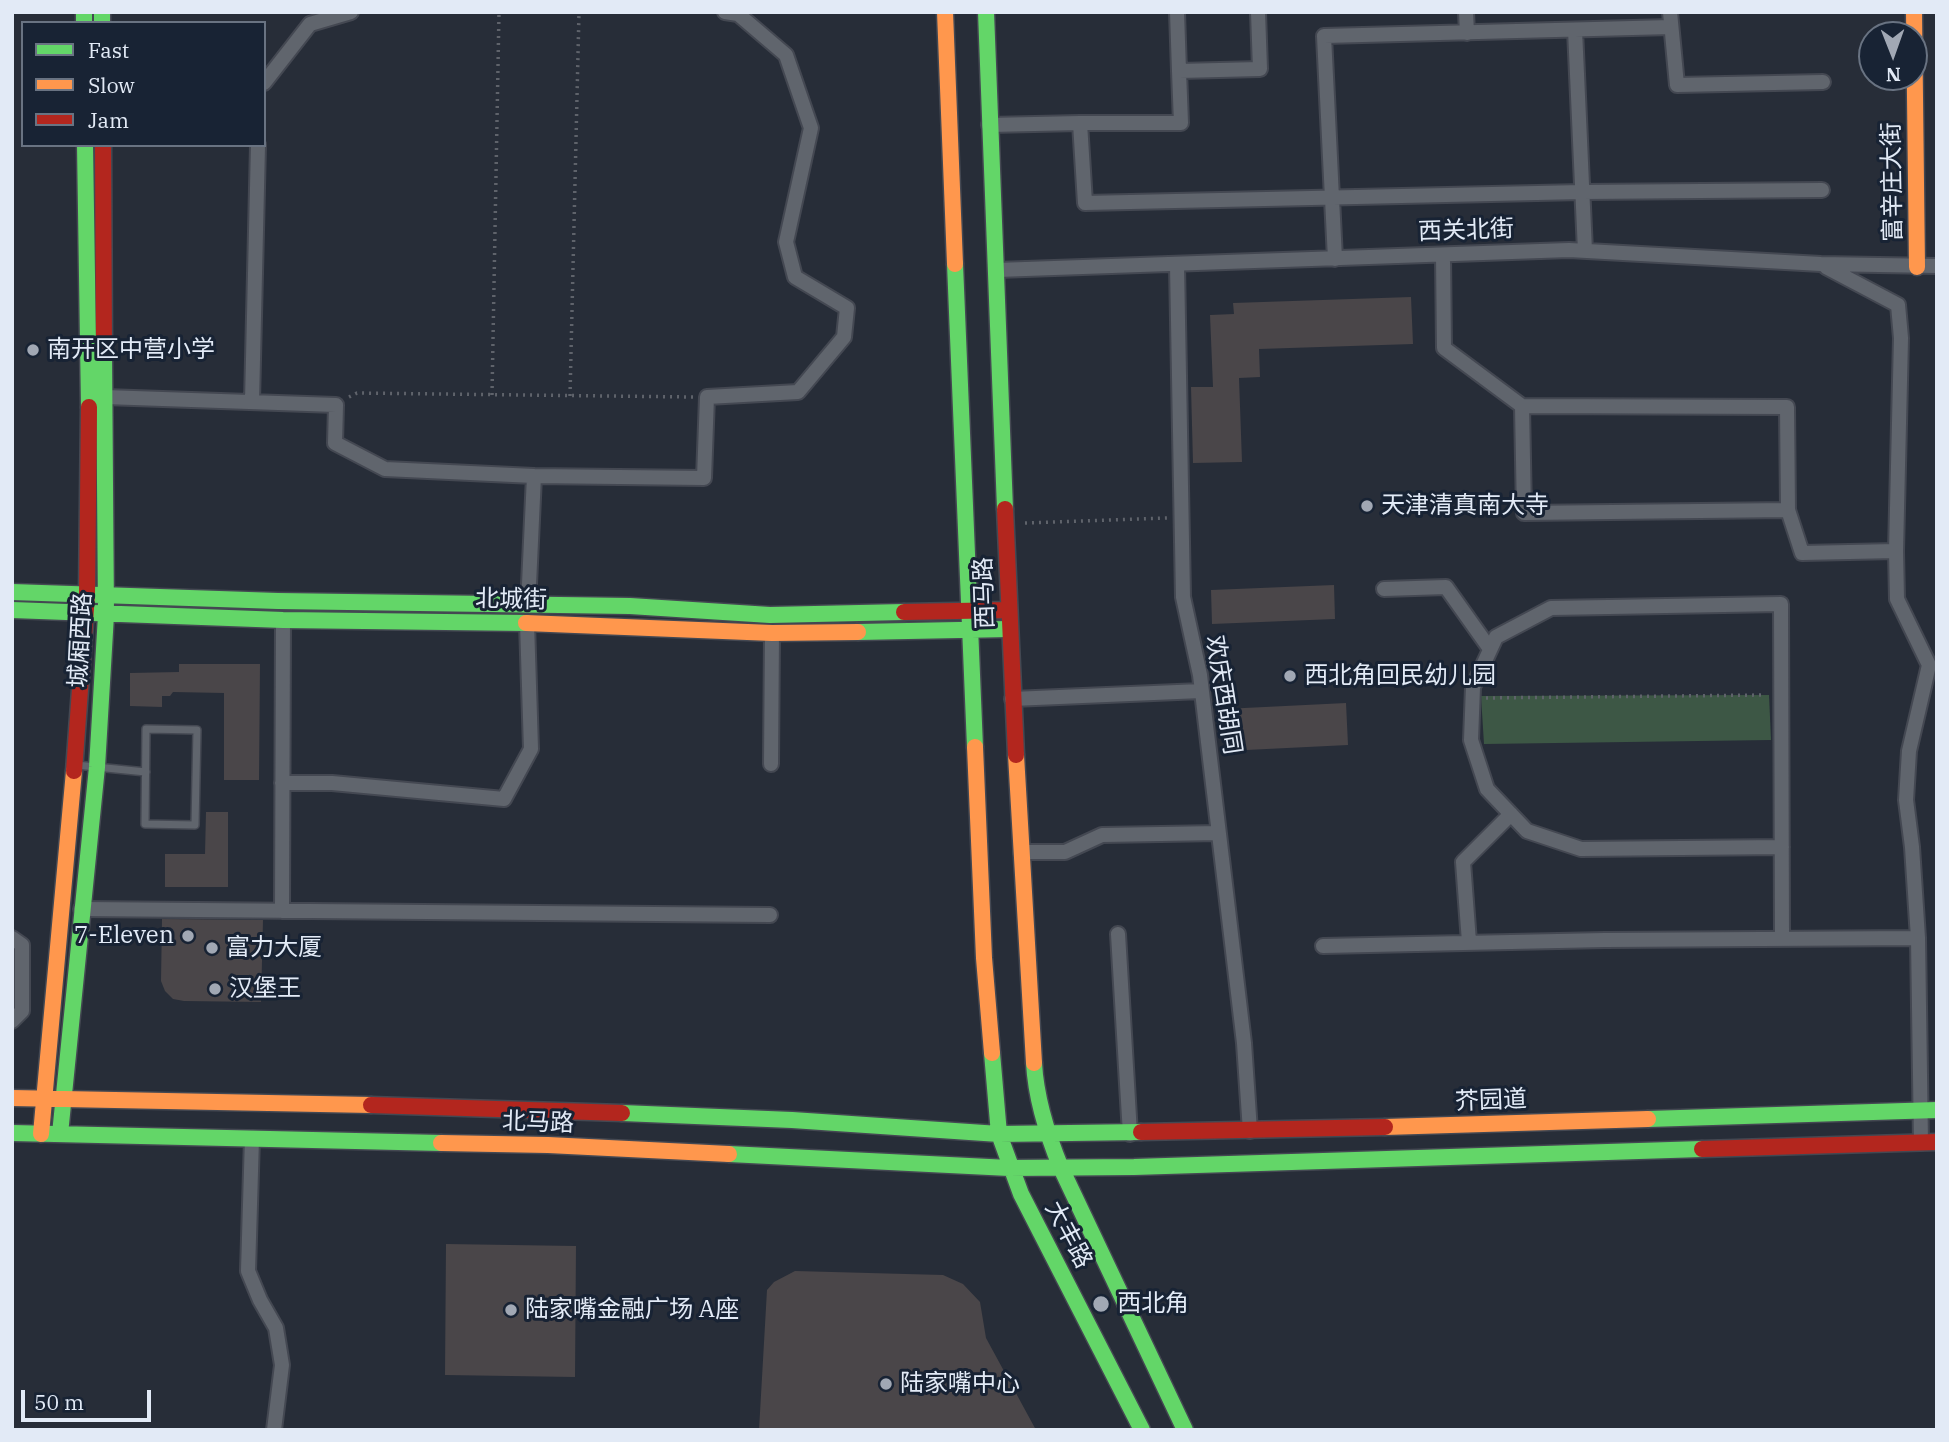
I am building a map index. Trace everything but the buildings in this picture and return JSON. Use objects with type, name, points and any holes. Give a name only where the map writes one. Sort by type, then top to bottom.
[{"type":"main road","name":"西马路","points":[[945,12],[984,958],[999,1134]]},
{"type":"main road","name":"西马路","points":[[986,12],[1008,610],[1033,1064],[1040,1109],[1061,1168]]},
{"type":"main road","name":"富辛庄大街","points":[[1914,12],[1917,267]]},
{"type":"main road","name":"城厢西路","points":[[41,1134],[75,765],[87,593],[89,393],[85,147]]},
{"type":"main road","name":"城厢西路","points":[[60,1134],[97,767],[106,615],[103,147]]},
{"type":"main road","name":"北城街","points":[[12,592],[278,601],[630,606],[770,615],[1008,610]]},
{"type":"main road","name":"北城街","points":[[12,610],[283,620],[527,623],[772,633],[1009,629]]},
{"type":"main road","name":"北马路","points":[[12,1098],[488,1107],[792,1120],[999,1134],[1047,1134]]},
{"type":"main road","name":"芥园道","points":[[1047,1134],[1250,1131],[1928,1110]]},
{"type":"main road","name":"北马路","points":[[12,1133],[548,1145],[1009,1168],[1061,1168]]},
{"type":"main road","name":"大丰路","points":[[999,1134],[1009,1168],[1142,1430]]},
{"type":"main road","points":[[1061,1168],[1929,1142]]},
{"type":"main road","name":"大丰路","points":[[1061,1168],[1185,1430]]},
{"type":"street","points":[[266,80],[310,24],[351,12]]},
{"type":"street","points":[[105,397],[336,405],[335,443],[385,469],[534,476],[704,478],[707,397],[798,392],[845,337],[847,308],[795,277],[786,242],[811,128],[786,55],[738,14],[725,12]]},
{"type":"street","points":[[989,125],[1181,122],[1177,12]]},
{"type":"street","points":[[1179,71],[1260,69],[1258,12]]},
{"type":"street","points":[[1466,12],[1467,33]]},
{"type":"street","points":[[1335,259],[1324,36],[1575,30],[1670,20],[1677,85],[1823,82]]},
{"type":"street","points":[[1575,30],[1585,251]]},
{"type":"street","points":[[1080,123],[1085,202],[1822,190]]},
{"type":"street","points":[[252,402],[258,147]]},
{"type":"street","name":"西关北街","points":[[997,270],[1585,251],[1821,264],[1937,266]]},
{"type":"street","points":[[1443,255],[1444,348],[1522,406],[1787,407],[1788,510],[1802,553],[1896,551]]},
{"type":"street","points":[[1821,264],[1898,305],[1901,338],[1897,598],[1929,665],[1909,751],[1906,800],[1912,847],[1929,1142]]},
{"type":"street","name":"欢庆西胡同","points":[[1177,265],[1182,597],[1201,691],[1244,1043],[1250,1131]]},
{"type":"street","points":[[1522,406],[1524,513],[1788,510]]},
{"type":"street","points":[[528,606],[534,476]]},
{"type":"street","points":[[1384,589],[1446,587],[1490,649]]},
{"type":"street","points":[[1782,848],[1581,849],[1527,831],[1488,789],[1471,740],[1473,687],[1496,637],[1551,608],[1781,604],[1782,695],[1782,848],[1782,939]]},
{"type":"street","points":[[282,911],[283,620]]},
{"type":"street","points":[[282,783],[332,783],[504,799],[531,749],[527,623]]},
{"type":"street","points":[[771,764],[772,633]]},
{"type":"street","points":[[1012,699],[1201,691]]},
{"type":"street","points":[[1469,943],[1464,862],[1511,814]]},
{"type":"street","points":[[1021,852],[1065,852],[1102,835],[1219,834]]},
{"type":"street","points":[[81,909],[770,915]]},
{"type":"street","points":[[1118,934],[1130,1134]]},
{"type":"street","points":[[12,938],[22,945],[22,1011],[12,1021]]},
{"type":"street","points":[[1323,946],[1918,938]]},
{"type":"street","points":[[251,1138],[248,1271],[276,1328],[282,1365],[274,1430]]},
{"type":"lane","points":[[146,729],[197,730],[195,825],[145,824],[146,772],[146,729]]},
{"type":"lane","points":[[75,765],[146,772]]},
{"type":"path","points":[[492,395],[499,12]]},
{"type":"path","points":[[570,396],[579,12]]},
{"type":"path","points":[[336,405],[358,393],[707,397]]},
{"type":"path","points":[[1005,523],[1181,518]]},
{"type":"path","points":[[1472,698],[1782,695]]},
{"type":"green space","points":[[1769,695],[1771,740],[1484,744],[1481,696]]},
{"type":"traffic: fast","points":[[84,12],[84,21]]},
{"type":"traffic: fast","points":[[102,12],[102,21]]},
{"type":"traffic: fast","points":[[986,12],[1005,509]]},
{"type":"traffic: fast","points":[[85,147],[89,407]]},
{"type":"traffic: fast","points":[[955,264],[975,747]]},
{"type":"traffic: fast","points":[[60,1134],[97,767],[106,615],[104,351]]},
{"type":"traffic: fast","points":[[12,592],[278,601],[630,606],[770,615],[904,612]]},
{"type":"traffic: fast","points":[[12,610],[283,620],[526,623]]},
{"type":"traffic: fast","points":[[858,632],[1009,629]]},
{"type":"traffic: fast","points":[[992,1053],[999,1134],[1021,1194],[1142,1430]]},
{"type":"traffic: fast","points":[[1034,1063],[1043,1117],[1061,1168],[1185,1430]]},
{"type":"traffic: fast","points":[[1648,1119],[1937,1110]]},
{"type":"traffic: fast","points":[[622,1113],[792,1120],[999,1134],[1141,1132]]},
{"type":"traffic: fast","points":[[12,1133],[441,1143]]},
{"type":"traffic: fast","points":[[729,1154],[1009,1168],[1134,1167],[1702,1149]]},
{"type":"traffic: slow","points":[[945,12],[955,264]]},
{"type":"traffic: slow","points":[[1914,12],[1917,267]]},
{"type":"traffic: slow","points":[[526,623],[772,633],[858,632]]},
{"type":"traffic: slow","points":[[975,747],[984,958],[992,1053]]},
{"type":"traffic: slow","points":[[1016,755],[1034,1063]]},
{"type":"traffic: slow","points":[[41,1134],[74,771]]},
{"type":"traffic: slow","points":[[12,1098],[371,1105]]},
{"type":"traffic: slow","points":[[1385,1127],[1648,1119]]},
{"type":"traffic: slow","points":[[441,1143],[729,1154]]},
{"type":"traffic: jam","points":[[103,147],[104,351]]},
{"type":"traffic: jam","points":[[74,771],[87,595],[89,407]]},
{"type":"traffic: jam","points":[[1005,509],[1016,755]]},
{"type":"traffic: jam","points":[[904,612],[1008,610]]},
{"type":"traffic: jam","points":[[371,1105],[622,1113]]},
{"type":"traffic: jam","points":[[1141,1132],[1385,1127]]},
{"type":"traffic: jam","points":[[1702,1149],[1937,1142]]},
{"type":"place","name":"南开区中营小学","points":[[33,350]]},
{"type":"place","name":"天津清真南大寺","points":[[1367,506]]},
{"type":"place","name":"西北角回民幼儿园","points":[[1290,676]]},
{"type":"place","name":"7-Eleven","points":[[188,936]]},
{"type":"place","name":"富力大厦","points":[[212,948]]},
{"type":"place","name":"汉堡王","points":[[215,989]]},
{"type":"place","name":"西北角","points":[[1101,1304]]},
{"type":"place","name":"陆家嘴金融广场 A座","points":[[511,1310]]},
{"type":"place","name":"陆家嘴中心","points":[[886,1384]]}]
